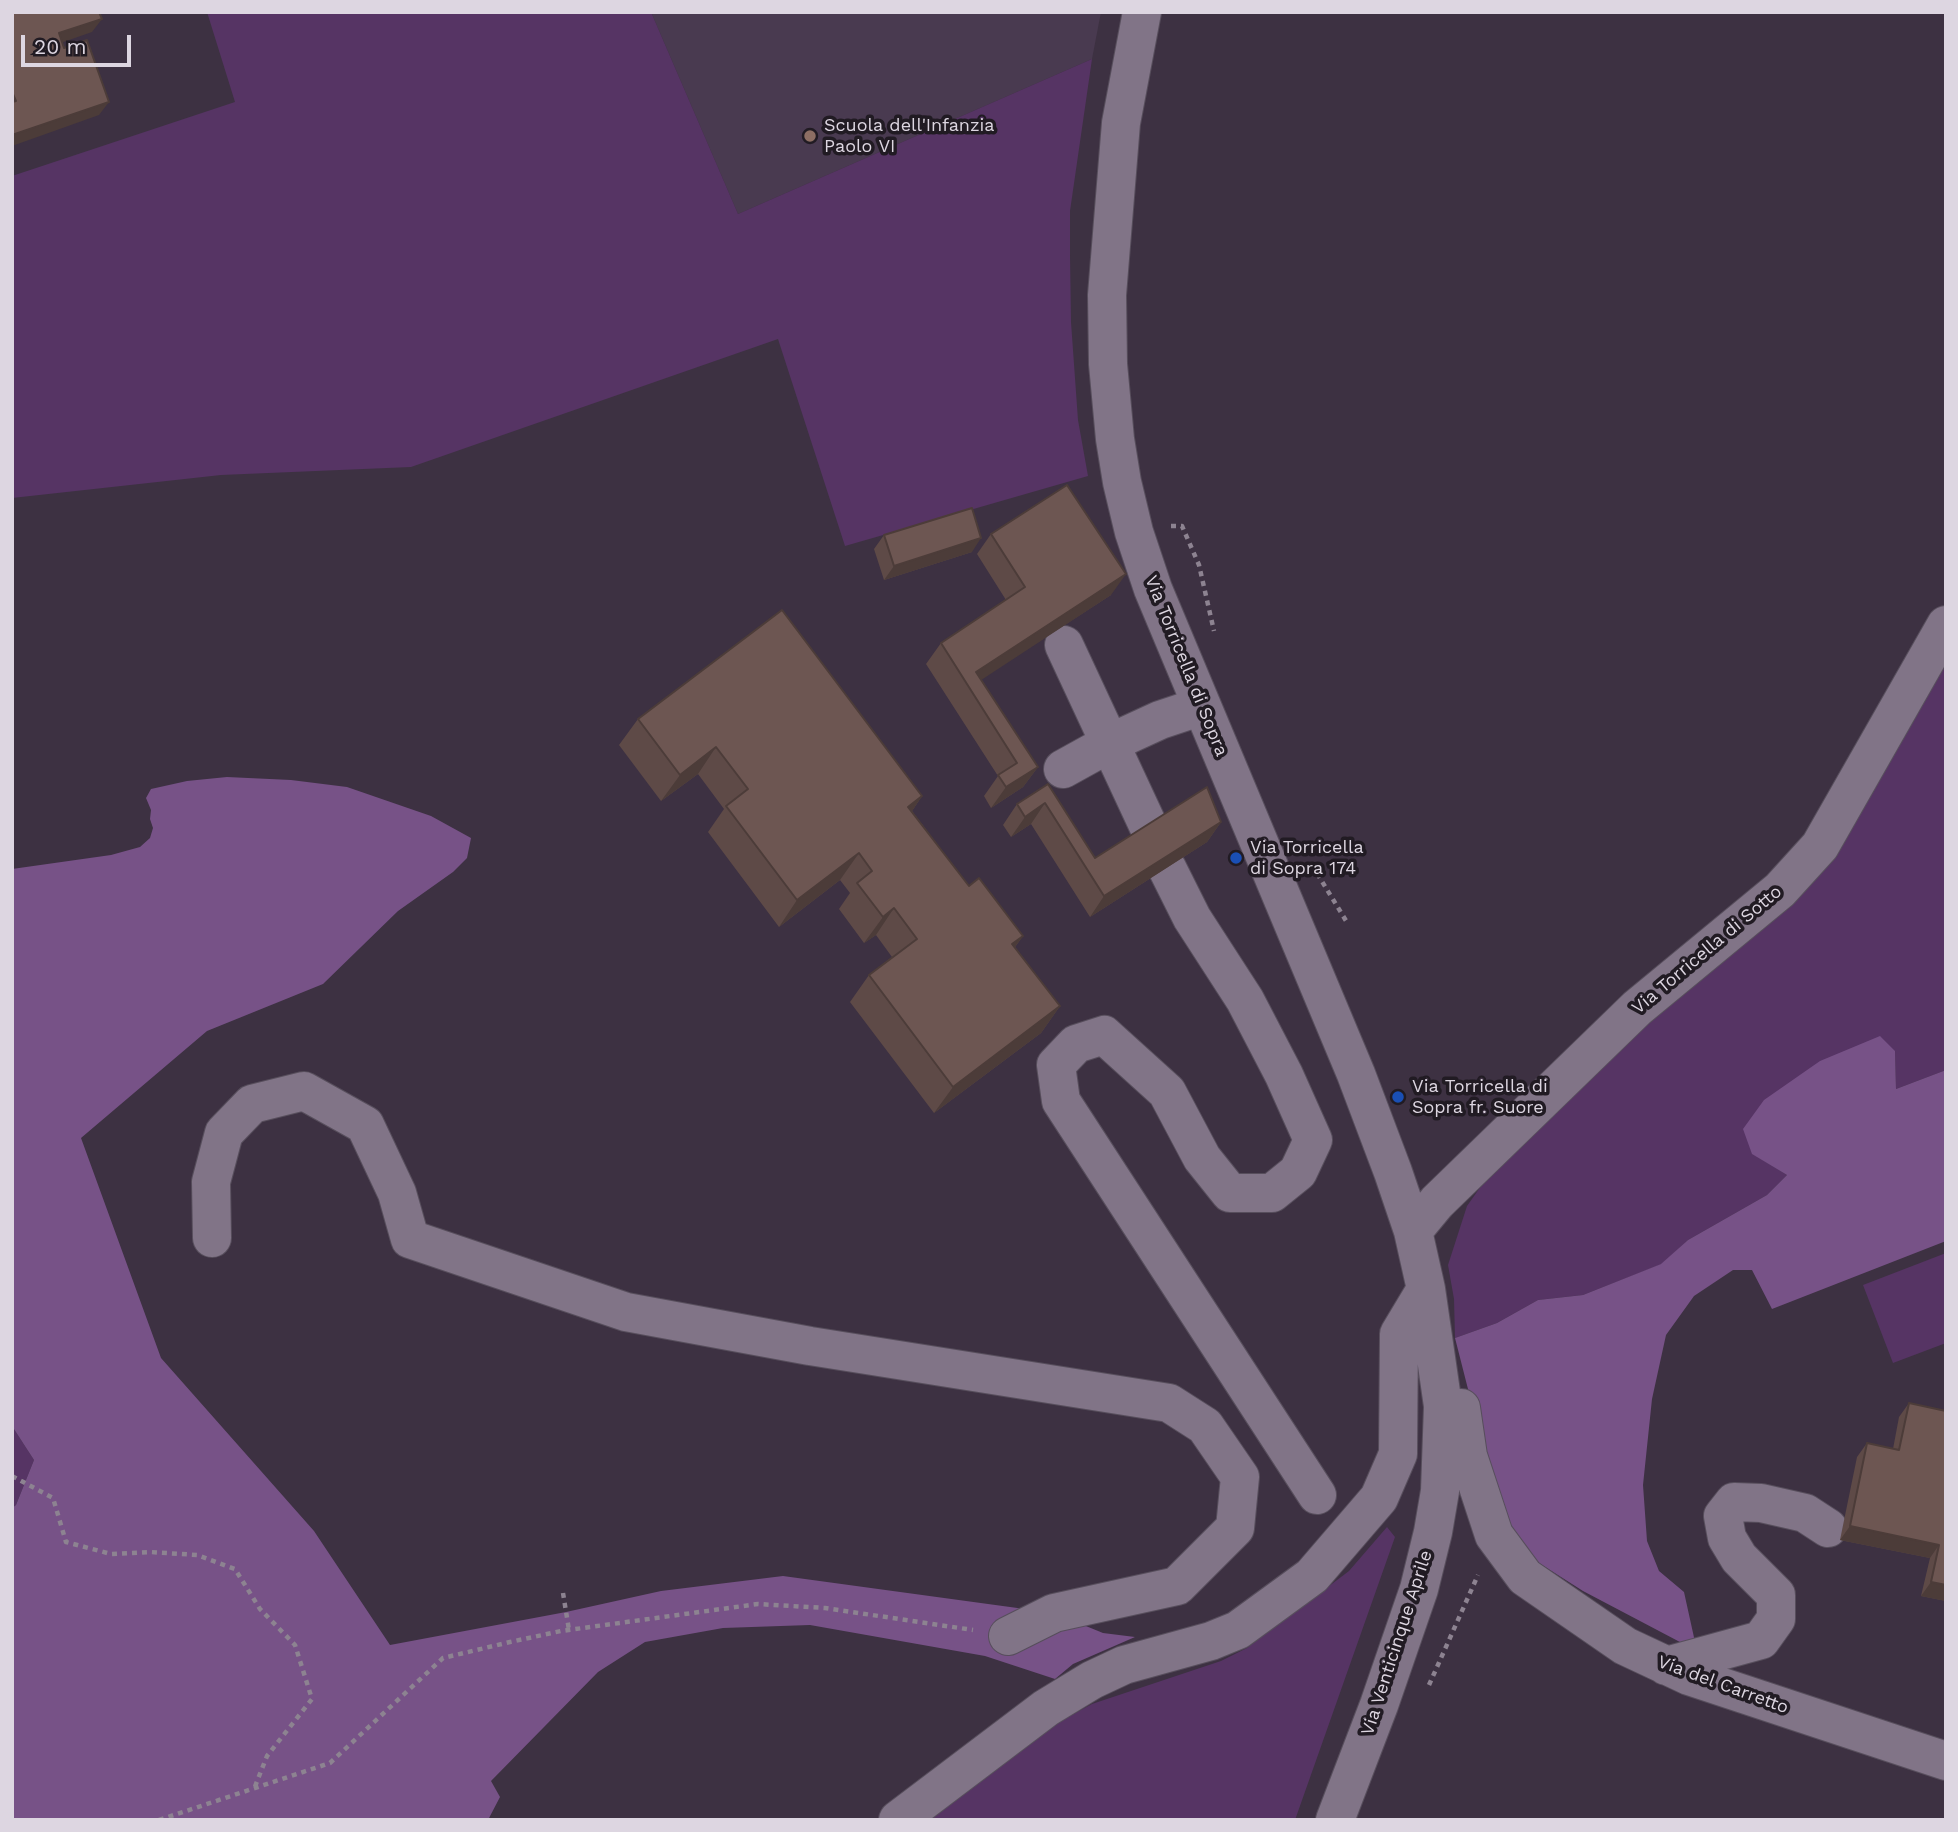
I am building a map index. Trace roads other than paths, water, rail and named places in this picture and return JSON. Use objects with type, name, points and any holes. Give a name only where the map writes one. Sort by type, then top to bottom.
[{"type":"street","name":"Via Torricella di Sopra","points":[[1142,12],[1121,122],[1107,295],[1108,364],[1122,482],[1121,537],[1153,589],[1356,1074],[1413,1231],[1434,1337]]},
{"type":"street","name":"Via Torricella di Sotto","points":[[1413,1231],[1437,1202],[1637,1008],[1780,890],[1820,846],[1946,625]]},
{"type":"street","points":[[1063,645],[1192,918],[1245,1000],[1284,1075],[1313,1140],[1298,1172],[1272,1194],[1230,1194],[1202,1158],[1167,1092],[1104,1035],[1076,1044],[1056,1065],[1061,1101],[1317,1495]]},
{"type":"street","points":[[1063,769],[1160,720],[1202,706]]},
{"type":"street","points":[[212,1238],[211,1182],[224,1133],[252,1104],[304,1091],[365,1125],[397,1193],[410,1239],[626,1312],[810,1346],[1169,1403],[1205,1426],[1240,1477],[1235,1528],[1177,1586],[1054,1614],[1008,1636]]},
{"type":"street","points":[[898,1820],[1046,1708],[1092,1680],[1124,1665],[1211,1641],[1238,1630],[1312,1576],[1379,1498],[1398,1454],[1399,1334],[1426,1289]]},
{"type":"street","name":"Via del Carretto","points":[[1434,1337],[1459,1398],[1468,1456],[1494,1535],[1525,1577],[1625,1646],[1666,1666],[1946,1762]]},
{"type":"street","name":"Via Venticinque Aprile","points":[[1335,1820],[1419,1589],[1433,1532],[1443,1451],[1443,1406],[1434,1337]]},
{"type":"street","points":[[1666,1666],[1761,1640],[1776,1619],[1776,1595],[1739,1558],[1727,1538],[1723,1516],[1734,1502],[1762,1503],[1805,1513],[1828,1528]]},
{"type":"place","name":"Scuola dell'Infanzia Paolo VI","points":[[810,136]]},
{"type":"place","name":"Via Torricella di Sopra 174","points":[[1236,858]]},
{"type":"place","name":"Via Torricella di Sopra fr. Suore","points":[[1398,1097]]}]
